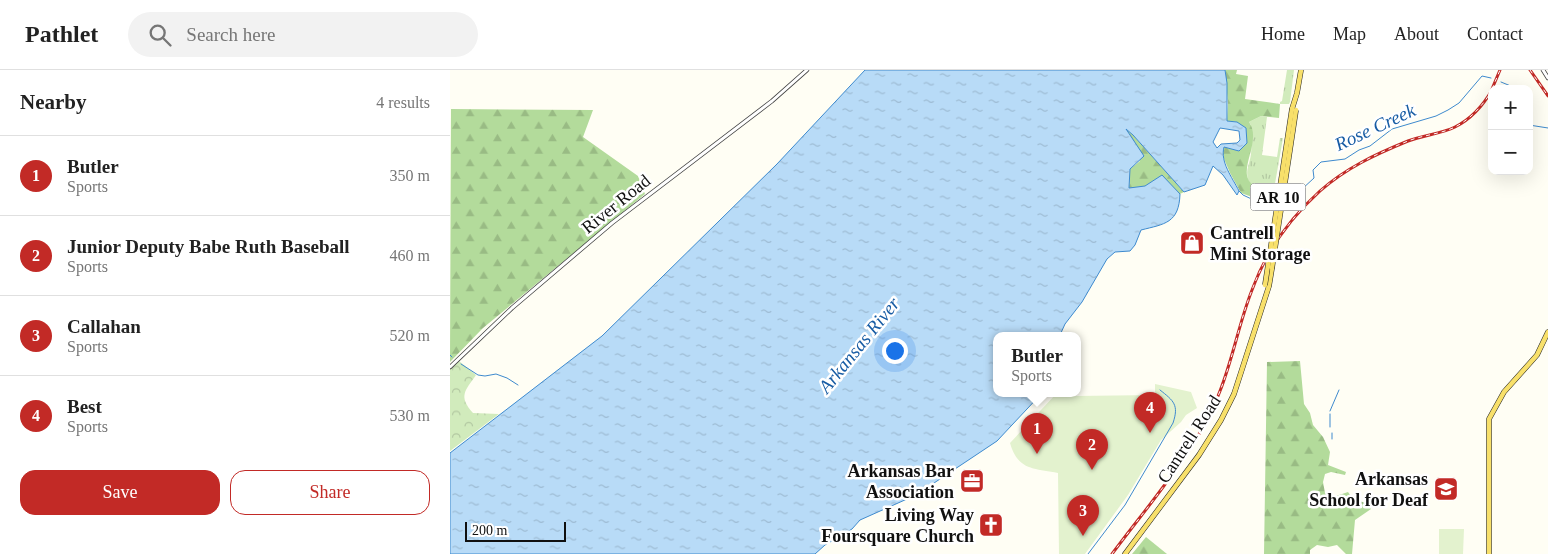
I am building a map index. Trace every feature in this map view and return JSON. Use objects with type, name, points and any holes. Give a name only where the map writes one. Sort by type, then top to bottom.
[{"type":"main road","name":"Cantrell Road","points":[[1126,554],[1199,455],[1221,420],[1234,394],[1264,301],[1301,70]]},
{"type":"main road","points":[[1489,554],[1489,419],[1499,399],[1537,355],[1548,332]]},
{"type":"street","name":"River Road","points":[[450,367],[512,308],[605,230],[772,101],[807,70]]},
{"type":"street","points":[[1543,70],[1548,78]]},
{"type":"green space","points":[[1225,70],[1237,70],[1236,74],[1248,76],[1245,99],[1280,104],[1279,118],[1261,116],[1249,122],[1253,138],[1247,172],[1248,179],[1253,185],[1270,194],[1269,203],[1241,193],[1222,154],[1224,146],[1239,151],[1247,143],[1237,122],[1227,121],[1228,104]]},
{"type":"green space","points":[[1287,70],[1294,70],[1290,102],[1289,104],[1280,104],[1282,101]]},
{"type":"green space","points":[[451,109],[593,110],[583,137],[638,176],[645,194],[483,328],[450,362]]},
{"type":"green space","points":[[1261,116],[1267,117],[1262,155],[1277,157],[1280,138],[1283,138],[1273,195],[1250,185],[1247,176],[1251,154],[1251,125],[1249,122]]},
{"type":"green space","points":[[1124,127],[1184,192],[1180,194],[1162,176],[1145,186],[1129,189],[1130,169],[1140,161]]},
{"type":"green space","points":[[459,361],[476,375],[466,390],[464,398],[468,407],[473,413],[499,414],[450,451],[450,369]]},
{"type":"green space","points":[[1300,361],[1304,404],[1310,413],[1313,425],[1323,437],[1330,452],[1328,465],[1346,472],[1345,475],[1331,472],[1325,474],[1323,482],[1325,493],[1333,497],[1348,492],[1353,499],[1369,504],[1371,509],[1355,520],[1352,554],[1346,554],[1337,545],[1328,547],[1317,545],[1310,550],[1310,554],[1264,554],[1267,362]]},
{"type":"green space","points":[[1155,384],[1191,392],[1197,408],[1186,415],[1161,440],[1128,495],[1085,554],[1059,554],[1058,473],[1028,467],[1018,459],[1010,443],[1053,397],[1155,395]]},
{"type":"green space","points":[[1439,529],[1464,529],[1463,554],[1439,554]]},
{"type":"green space","points":[[1146,537],[1167,554],[1132,554]]},
{"type":"water","name":"Arkansas River","points":[[865,70],[1225,70],[1227,121],[1237,122],[1246,128],[1247,143],[1239,151],[1224,147],[1223,153],[1225,164],[1239,191],[1237,195],[1223,175],[1213,166],[1205,185],[1184,192],[1126,129],[1144,156],[1130,169],[1129,188],[1145,186],[1162,175],[1180,194],[1179,204],[1174,217],[1164,224],[1141,230],[1135,245],[1130,251],[1115,252],[1107,259],[1082,302],[1065,324],[1061,332],[993,332],[993,397],[1038,397],[997,441],[916,495],[860,520],[852,529],[825,545],[815,554],[450,554],[450,453],[602,336],[777,164]],"holes":[[[1220,128],[1239,131],[1240,140],[1237,143],[1221,144],[1217,148],[1213,142]]]},
{"type":"waterway","name":"Rose Creek","points":[[1283,209],[1290,197],[1314,178],[1313,170],[1321,162],[1345,159],[1359,150],[1370,146],[1392,129],[1436,116],[1459,103],[1482,76],[1491,78]]},
{"type":"waterway","name":"Rose Creek","points":[[1501,82],[1508,85]]},
{"type":"waterway","name":"Rose Creek","points":[[1533,126],[1548,128]]},
{"type":"waterway","name":"Rose Creek","points":[[1239,191],[1243,195],[1275,210]]},
{"type":"waterway","points":[[461,364],[478,375],[496,374],[518,385]]},
{"type":"waterway","points":[[1088,554],[1125,505],[1173,423],[1175,417],[1174,404],[1160,390]]},
{"type":"waterway","points":[[1330,411],[1339,390]]},
{"type":"waterway","points":[[1330,414],[1330,427]]},
{"type":"waterway","points":[[1332,433],[1332,439]]},
{"type":"railway","points":[[1494,85],[1500,70]]},
{"type":"railway","points":[[1530,70],[1548,96]]},
{"type":"railway","points":[[1112,554],[1172,476],[1211,413],[1225,379],[1252,290],[1264,262],[1289,224],[1309,201],[1340,175],[1373,156],[1396,146],[1455,127],[1476,111],[1488,96]]},
{"type":"place","name":"Cantrell Mini Storage","points":[[1192,243]]},
{"type":"place","name":"Best","points":[[1150,433]]},
{"type":"place","name":"Butler","points":[[1037,454]]},
{"type":"place","name":"Junior Deputy Babe Ruth Baseball","points":[[1092,470]]},
{"type":"place","name":"Arkansas Bar Association","points":[[972,481]]},
{"type":"place","name":"Arkansas School for Deaf","points":[[1446,489]]},
{"type":"place","name":"Living Way Foursquare Church","points":[[991,525]]},
{"type":"place","name":"Callahan","points":[[1083,536]]}]
